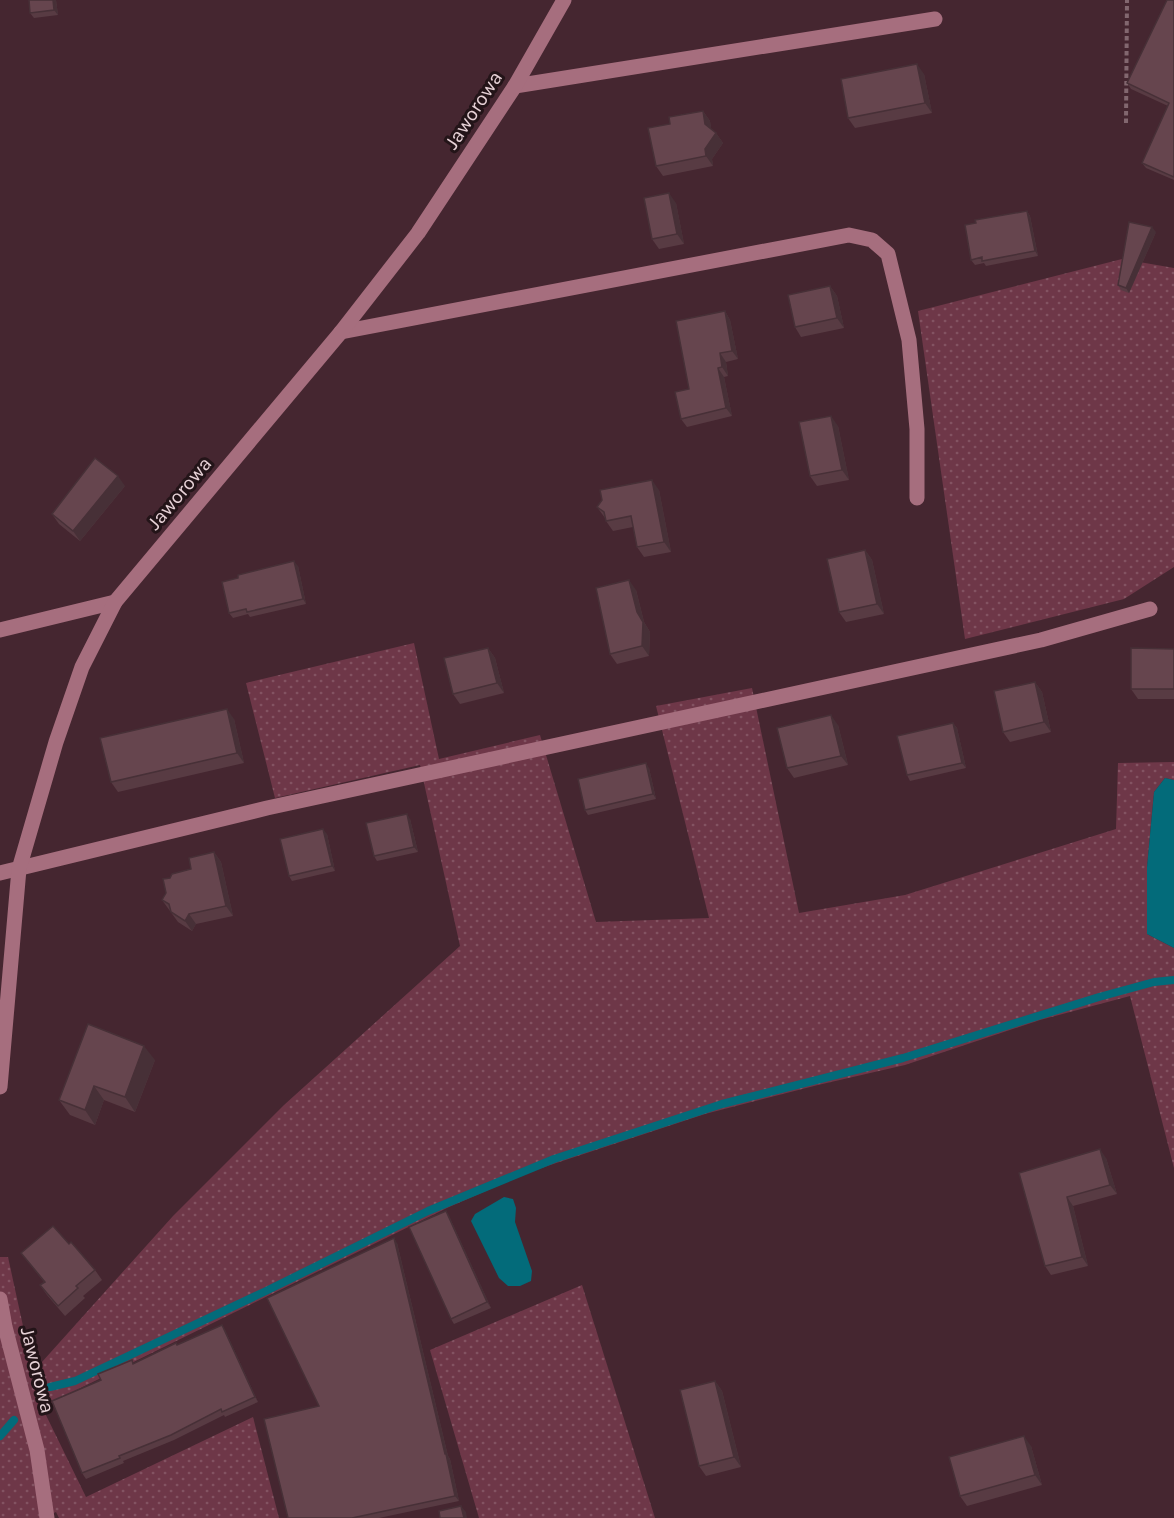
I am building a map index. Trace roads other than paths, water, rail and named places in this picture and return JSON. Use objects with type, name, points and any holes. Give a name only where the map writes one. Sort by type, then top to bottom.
[{"type":"street","name":"Jaworowa","points":[[0,1087],[19,869],[56,742],[82,667],[116,602],[341,332],[418,233],[515,86],[564,0]]},
{"type":"street","points":[[515,86],[935,20]]},
{"type":"street","points":[[341,332],[849,235],[872,240],[888,254],[909,340],[917,429],[917,498]]},
{"type":"street","points":[[0,630],[116,602]]},
{"type":"street","points":[[0,873],[267,808],[1041,640],[1150,609]]},
{"type":"street","name":"Jaworowa","points":[[0,1299],[5,1327],[37,1450],[47,1518]]},
{"type":"water","points":[[1165,778],[1174,780],[1174,948],[1147,934],[1147,867],[1154,792]]},
{"type":"water","points":[[504,1197],[513,1199],[516,1208],[515,1222],[532,1271],[531,1281],[520,1286],[508,1286],[499,1278],[471,1221],[475,1214]]},
{"type":"waterway","points":[[50,1387],[75,1381],[428,1211],[554,1159],[722,1104],[903,1058],[1099,997],[1154,982],[1174,980]]},
{"type":"waterway","points":[[0,1436],[14,1420]]}]
